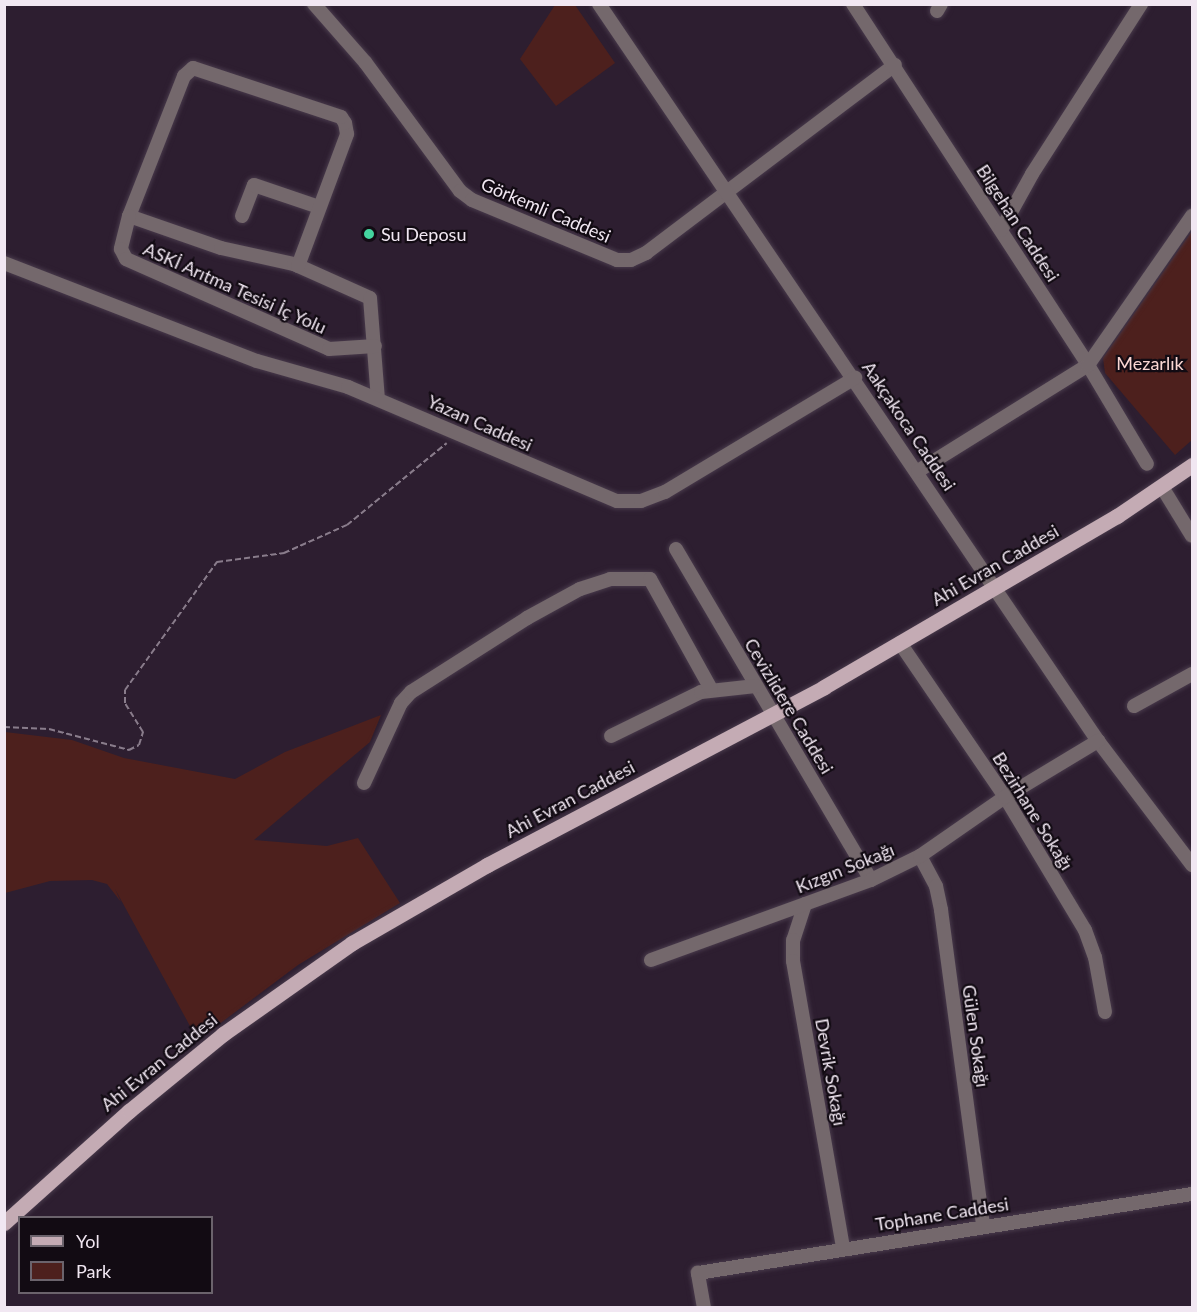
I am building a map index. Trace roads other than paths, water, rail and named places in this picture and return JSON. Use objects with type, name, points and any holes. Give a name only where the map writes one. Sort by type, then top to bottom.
[{"type":"main road","name":"Ahi Evran Caddesi","points":[[4,1223],[129,1111],[305,974],[466,876],[773,714],[996,588],[1162,486],[1192,465]]},
{"type":"street","name":"Görkemli Caddesi","points":[[314,4],[364,62],[445,171],[472,200],[617,260],[631,260],[727,193],[895,65]]},
{"type":"street","name":"Aakçakoca Caddesi","points":[[599,4],[918,471],[1098,741],[1192,865]]},
{"type":"street","name":"Bilgehan Caddesi","points":[[853,4],[895,65],[1088,365],[1147,464]]},
{"type":"street","points":[[1001,230],[1032,174],[1141,4]]},
{"type":"street","name":"ASKİ Arıtma Tesisi İç Yolu","points":[[298,266],[347,134],[341,117],[193,68],[184,76],[129,216],[121,249],[126,259],[329,350],[375,346]]},
{"type":"street","points":[[242,216],[254,185],[320,207]]},
{"type":"street","name":"ASKİ Arıtma Tesisi İç Yolu","points":[[129,216],[221,248],[298,266],[370,298],[378,399]]},
{"type":"street","points":[[918,471],[1088,365],[1192,216]]},
{"type":"street","name":"Yazan Caddesi","points":[[4,263],[71,292],[257,361],[378,399],[600,496],[641,501],[665,492],[855,378]]},
{"type":"street","points":[[1162,486],[1192,536]]},
{"type":"street","name":"Cevizlidere Caddesi","points":[[676,549],[871,880]]},
{"type":"street","points":[[364,783],[401,703],[411,692],[527,618],[580,589],[610,579],[650,579],[711,689]]},
{"type":"street","name":"Bezirhane Sokağı","points":[[900,643],[1005,797],[1085,930],[1097,966],[1105,1012]]},
{"type":"street","points":[[1134,706],[1192,674]]},
{"type":"street","points":[[612,736],[711,689],[756,686]]},
{"type":"street","name":"Kızgın Sokağı","points":[[651,960],[871,880],[920,856],[1005,797],[1098,741]]},
{"type":"street","name":"Gülen Sokağı","points":[[920,856],[936,886],[941,910],[982,1226]]},
{"type":"street","name":"Devrik Sokağı","points":[[805,904],[794,940],[793,961],[843,1248]]},
{"type":"street","name":"Tophane Caddesi","points":[[704,1308],[698,1273],[1192,1194]]},
{"type":"place","name":"Su Deposu","points":[[369,234]]},
{"type":"park label","name":"Mezarlık","points":[[1150,363]]}]
